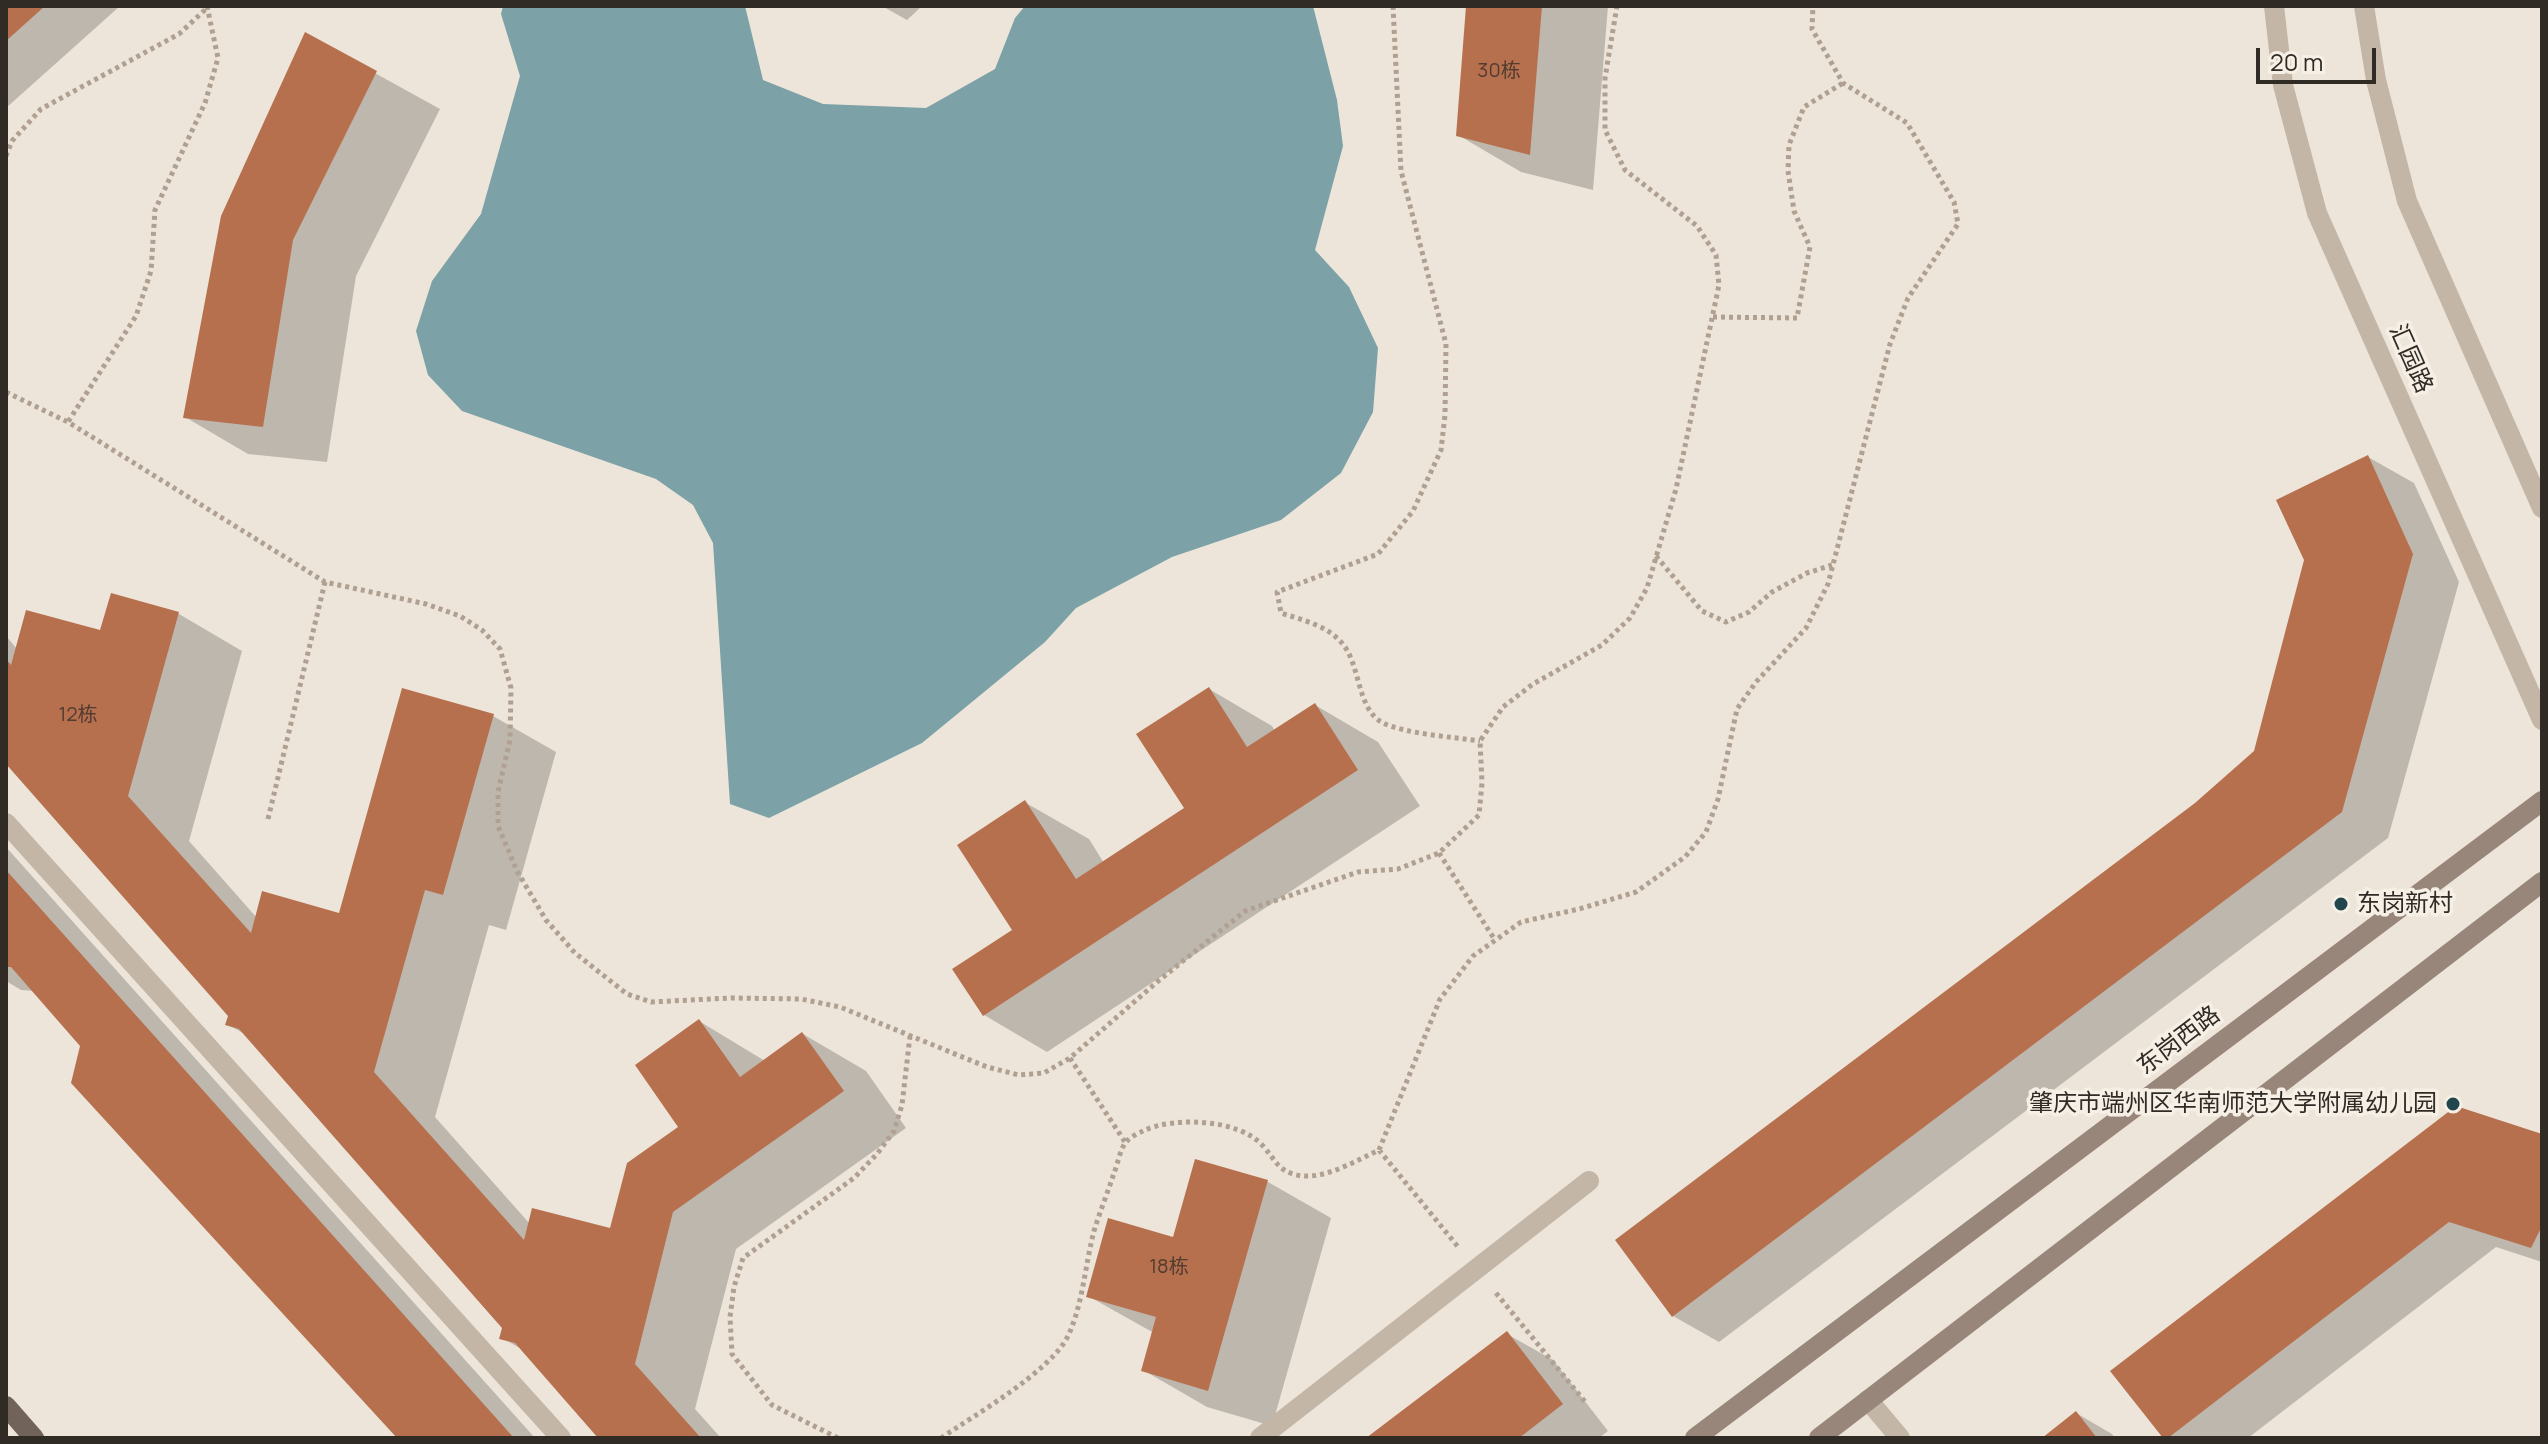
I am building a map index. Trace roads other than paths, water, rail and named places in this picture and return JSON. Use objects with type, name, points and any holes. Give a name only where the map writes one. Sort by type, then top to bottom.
[{"type":"main road","name":"东岗西路","points":[[1695,1438],[2542,801]]},
{"type":"main road","points":[[1819,1438],[2542,882]]},
{"type":"main road","points":[[6,1406],[34,1438]]},
{"type":"street","name":"汇园路","points":[[2274,6],[2283,85],[2317,213],[2542,720]]},
{"type":"street","points":[[2364,6],[2376,80],[2407,201],[2542,508]]},
{"type":"street","points":[[6,823],[561,1438]]},
{"type":"street","points":[[1260,1438],[1589,1181]]},
{"type":"street","points":[[1868,1400],[1900,1438]]},
{"type":"water","points":[[503,6],[745,6],[763,80],[823,104],[926,108],[995,69],[1015,18],[1025,6],[1313,6],[1337,100],[1343,146],[1315,250],[1349,287],[1378,348],[1373,412],[1341,473],[1281,520],[1172,557],[1076,608],[1045,642],[922,743],[769,818],[730,804],[713,543],[693,505],[656,479],[462,411],[428,375],[416,331],[432,281],[481,214],[520,76],[501,14]]},
{"type":"place","name":"东岗新村","points":[[2341,904]]},
{"type":"place","name":"肇庆市端州区华南师范大学附属幼儿园","points":[[2453,1104]]}]
